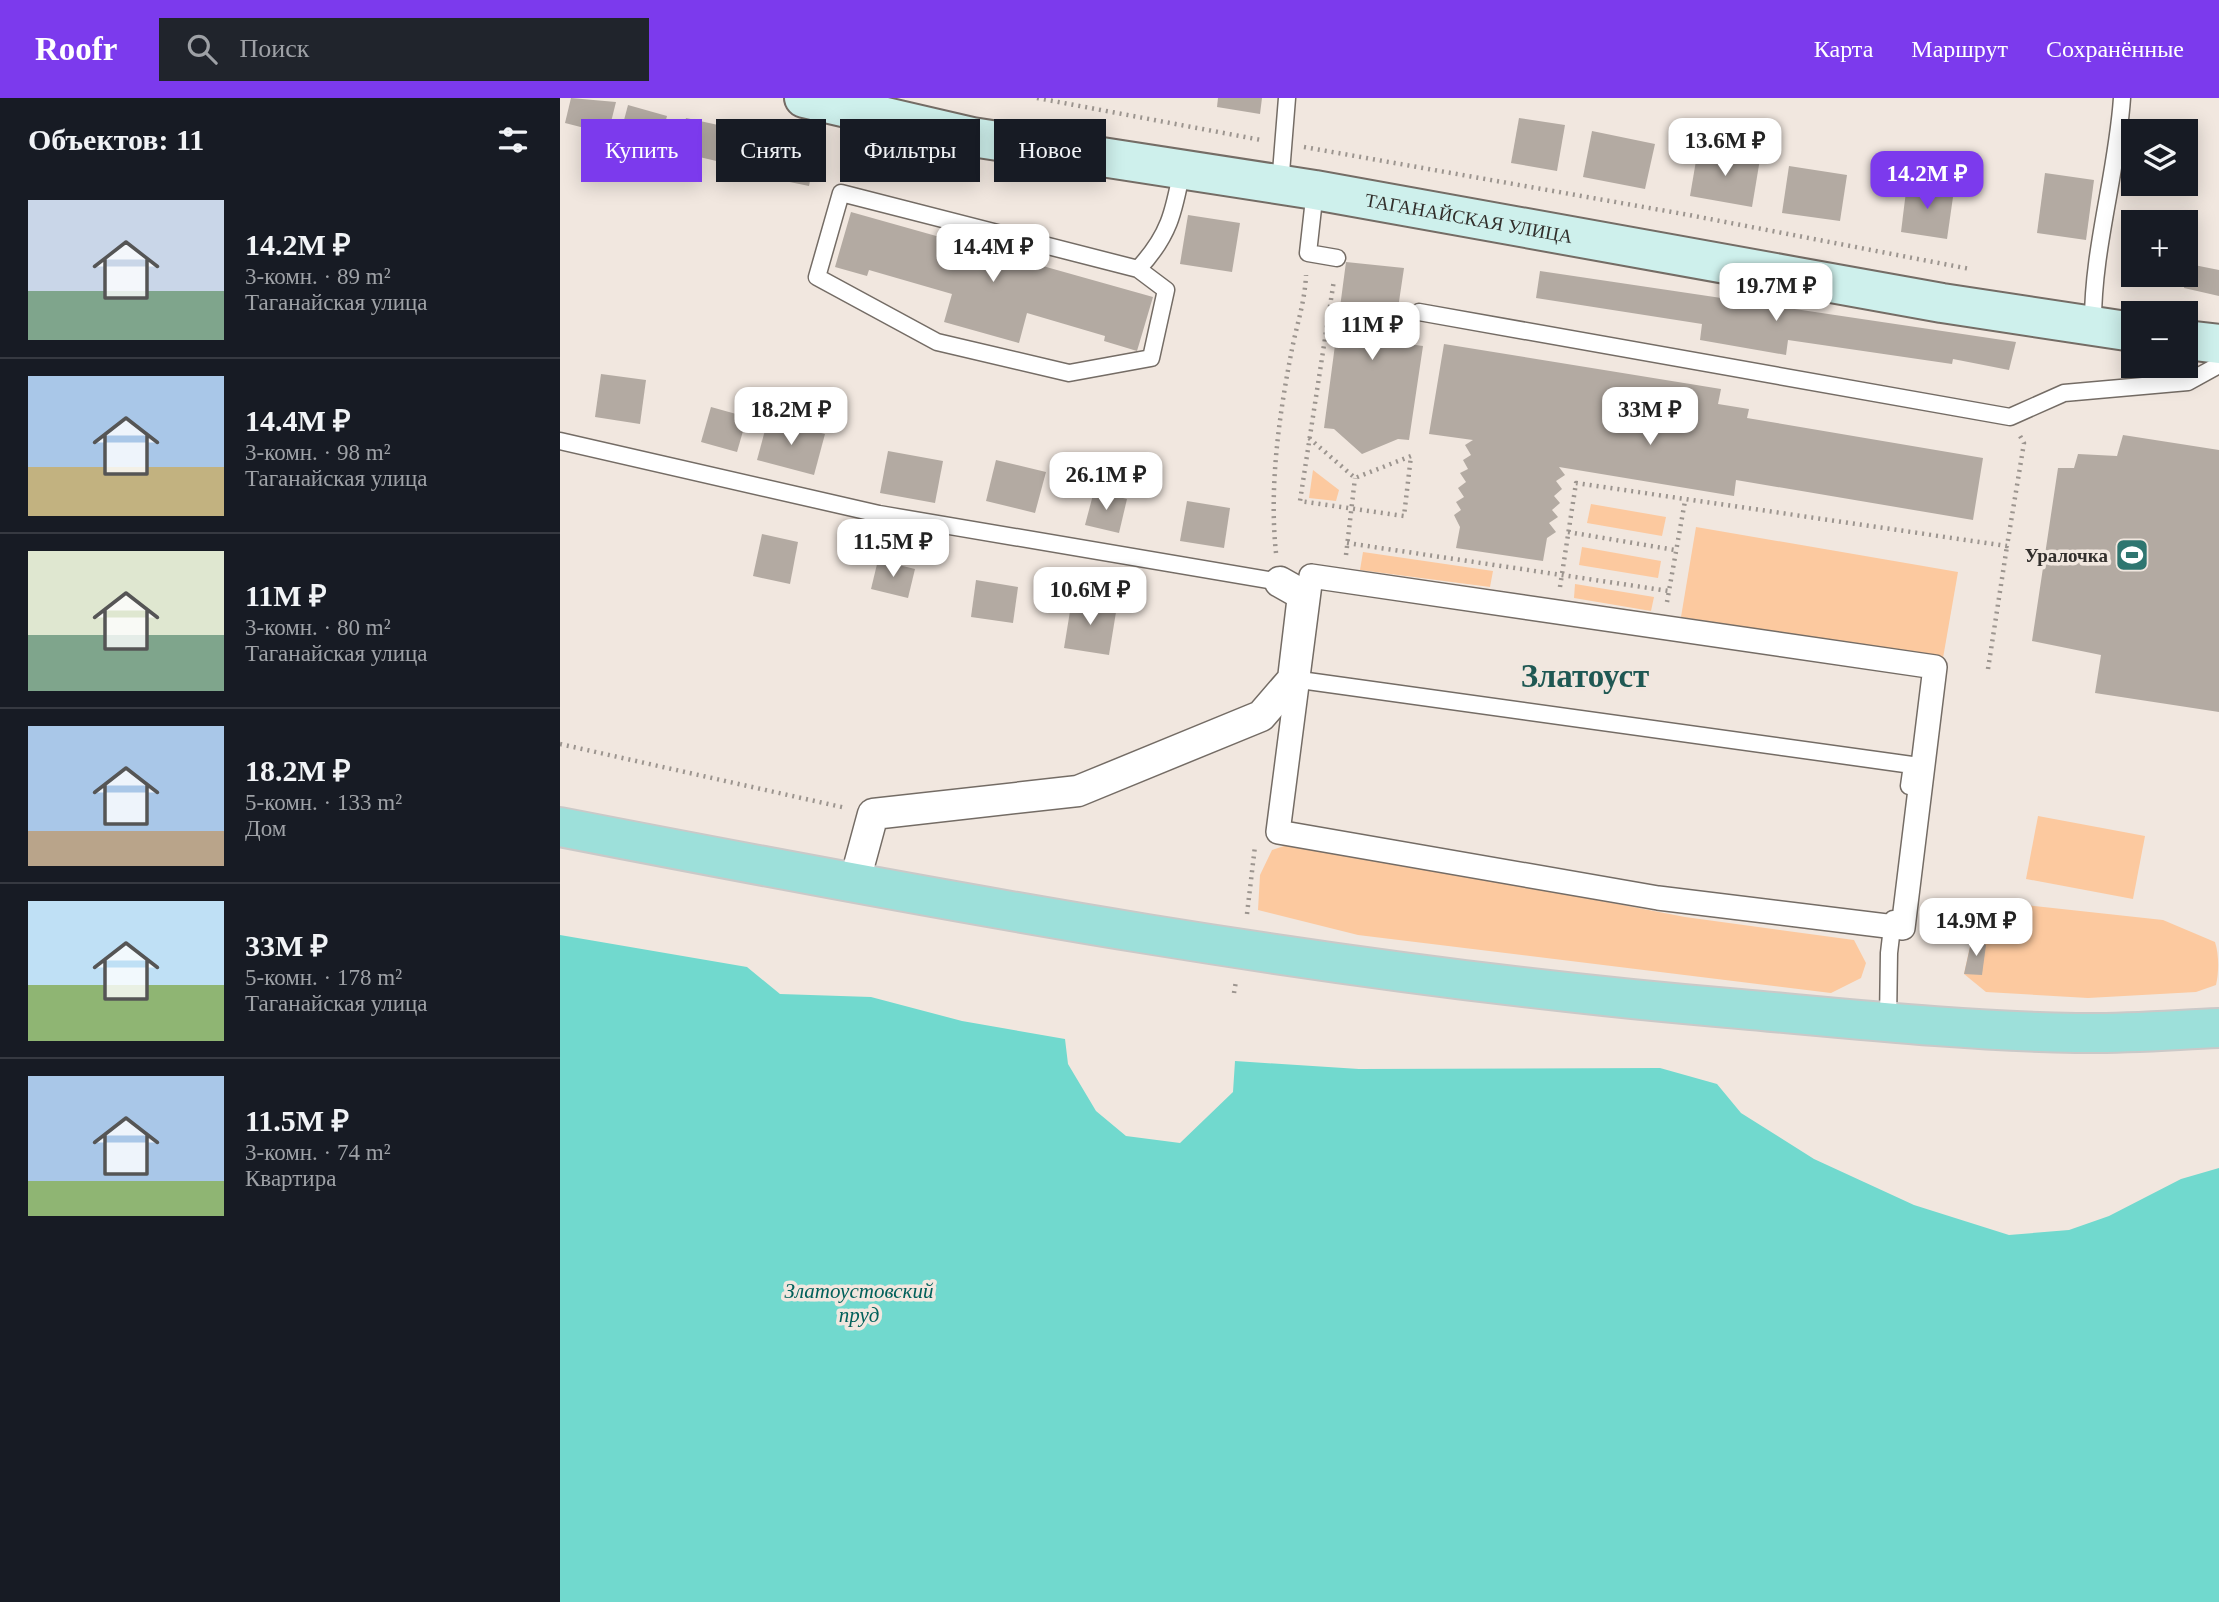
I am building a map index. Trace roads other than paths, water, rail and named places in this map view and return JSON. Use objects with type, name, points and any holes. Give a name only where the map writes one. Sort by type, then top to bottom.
[{"type":"main road","name":"ТАГАНАЙСКАЯ УЛИЦА","points":[[804,98],[972,137],[1297,188],[1914,298],[2093,326],[2121,321]]},
{"type":"main road","points":[[2198,332],[2219,344]]},
{"type":"main road","points":[[560,827],[853,884],[1241,951],[1586,996],[1888,1022],[2077,1034],[2219,1028]]},
{"type":"street","points":[[853,884],[873,814],[1078,791],[1261,716],[1295,679],[1311,576],[1935,667],[1903,928],[1658,898],[1278,832],[1295,679],[1303,595],[1280,582]]},
{"type":"lane","points":[[1287,98],[1283,144],[1297,188],[1308,253],[1337,258]]},
{"type":"lane","points":[[2093,326],[2092,294],[2119,141],[2122,98]]},
{"type":"lane","points":[[1139,269],[1160,246],[1175,206],[1182,169]]},
{"type":"lane","points":[[841,193],[1139,269],[1166,290],[1152,358],[1069,373],[937,342],[817,277],[841,193]]},
{"type":"lane","points":[[1419,312],[2010,417],[2064,393],[2188,383],[2219,365]]},
{"type":"lane","points":[[560,441],[879,514],[1280,582]]},
{"type":"lane","points":[[1295,679],[1912,765],[1892,927],[1888,1022]]},
{"type":"water","name":"Златоустовский пруд","points":[[560,935],[747,967],[780,994],[871,997],[962,1021],[1065,1039],[1068,1064],[1096,1111],[1126,1136],[1180,1143],[1233,1092],[1235,1061],[1359,1069],[1660,1068],[1717,1084],[1741,1113],[1814,1159],[1914,1205],[2009,1235],[2069,1230],[2109,1216],[2181,1179],[2219,1168],[2219,1602],[560,1602]]},
{"type":"place","name":"Уралочка","points":[[2132,555]]},
{"type":"district","name":"Златоуст","points":[[1585,675]]}]
